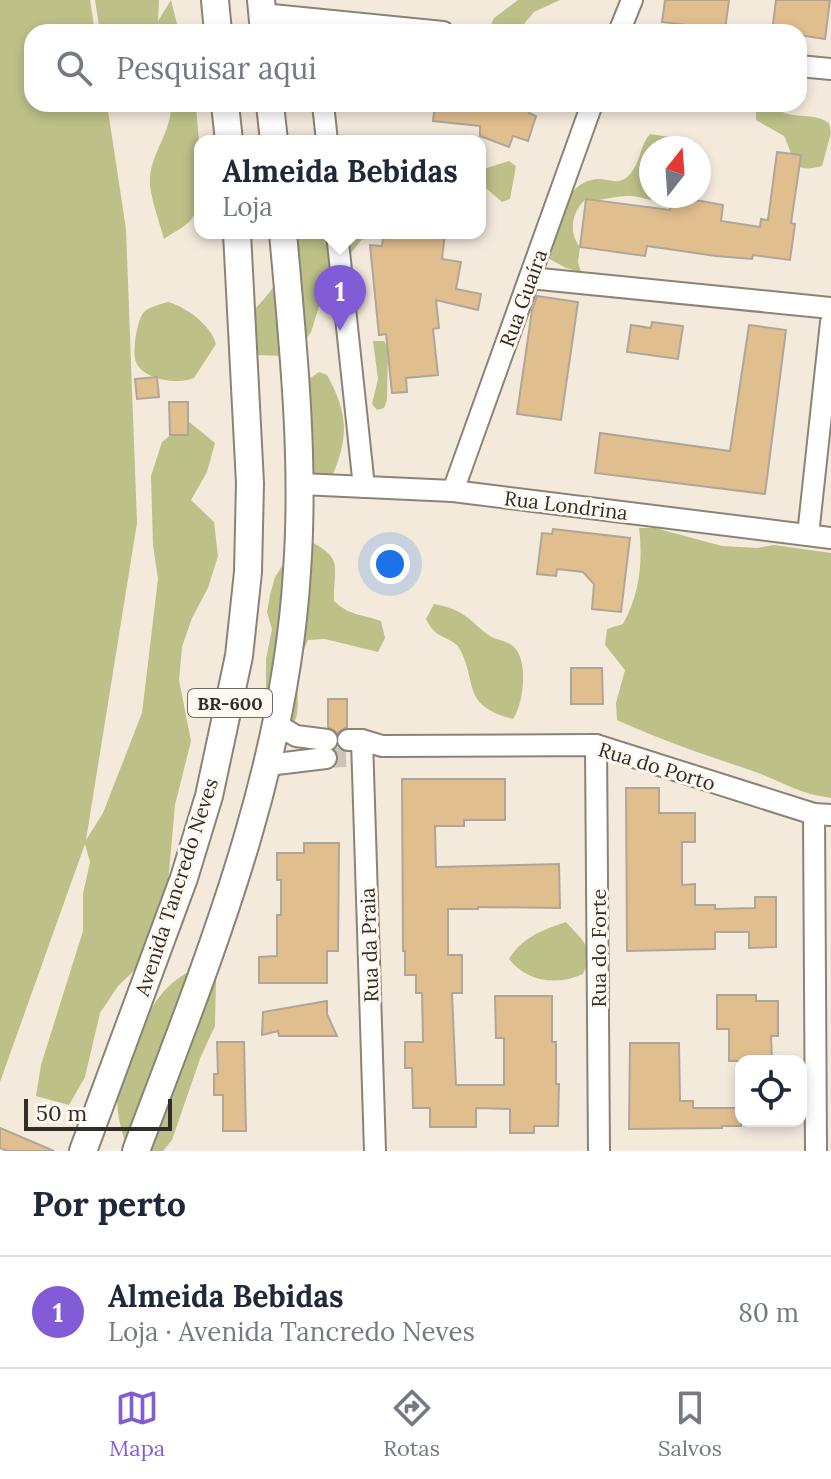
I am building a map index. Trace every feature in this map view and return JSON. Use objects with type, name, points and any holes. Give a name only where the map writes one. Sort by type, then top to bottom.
[{"type":"main road","points":[[215,0],[217,24]]},
{"type":"main road","points":[[226,112],[228,135]]},
{"type":"main road","points":[[271,112],[273,135]]},
{"type":"main road","name":"Avenida Tancredo Neves","points":[[83,1151],[184,878],[209,796],[239,656],[248,572],[250,483],[237,239]]},
{"type":"main road","name":"BR-600","points":[[136,1151],[230,899],[268,765],[287,664],[297,573],[301,484],[283,239]]},
{"type":"street","points":[[622,24],[632,0]]},
{"type":"street","points":[[262,15],[305,24]]},
{"type":"street","points":[[807,67],[831,69]]},
{"type":"street","points":[[324,112],[326,135]]},
{"type":"street","name":"Rua Guaíra","points":[[453,491],[589,112]]},
{"type":"street","points":[[338,239],[364,487]]},
{"type":"street","points":[[530,278],[831,308]]},
{"type":"street","points":[[808,535],[831,322]]},
{"type":"street","name":"Rua Londrina","points":[[301,484],[453,491],[831,538]]},
{"type":"street","points":[[268,765],[327,749],[276,724]]},
{"type":"street","name":"Rua do Porto","points":[[361,748],[596,745],[822,815]]},
{"type":"street","name":"Rua do Forte","points":[[596,745],[599,1151]]},
{"type":"street","name":"Rua da Praia","points":[[361,748],[375,1151]]},
{"type":"street","points":[[816,1151],[822,815]]},
{"type":"green space","points":[[0,0],[90,0],[94,24],[24,24],[24,112],[108,112],[126,229],[137,523],[86,840],[103,813],[142,713],[158,579],[153,545],[151,476],[162,442],[188,421],[215,443],[207,472],[191,500],[214,522],[218,556],[208,588],[192,618],[182,647],[179,680],[191,741],[175,805],[166,905],[142,963],[118,986],[100,1013],[85,1077],[69,1105],[36,1096],[41,1065],[83,931],[83,894],[90,862],[85,844],[0,1082]]},
{"type":"green space","points":[[95,0],[159,0],[158,21],[171,0],[177,24],[99,24]]},
{"type":"green space","points":[[518,0],[560,0],[534,12],[524,24],[491,24],[494,18]]},
{"type":"green space","points":[[197,112],[199,135],[194,135],[194,214],[184,226],[164,239],[152,199],[150,177],[171,114]]},
{"type":"green space","points":[[756,112],[783,112],[829,123],[831,133],[822,166],[799,166],[792,158],[784,136],[756,120]]},
{"type":"green space","points":[[639,157],[639,197],[586,199],[577,209],[573,229],[580,247],[578,262],[581,272],[544,256],[562,208],[576,188],[598,179],[624,179],[635,167]]},
{"type":"green space","points":[[509,161],[516,166],[510,199],[502,202],[486,188],[486,168]]},
{"type":"green space","points":[[295,239],[362,239],[326,284],[311,332],[300,347],[284,356],[251,355],[243,321],[278,281]]},
{"type":"green space","points":[[168,302],[197,318],[209,330],[216,344],[194,378],[171,381],[153,377],[136,362],[135,344],[141,316],[149,309]]},
{"type":"green space","points":[[373,341],[384,341],[388,349],[387,400],[384,408],[377,410],[372,404],[378,379]]},
{"type":"green space","points":[[319,372],[327,375],[343,415],[341,452],[330,481],[309,478],[304,387]]},
{"type":"green space","points":[[639,528],[655,528],[722,546],[757,548],[774,545],[831,553],[831,798],[799,790],[617,720],[616,703],[625,670],[605,645],[607,629],[623,624],[637,589],[641,553]]},
{"type":"green space","points":[[308,540],[332,558],[335,570],[334,601],[351,612],[381,621],[385,638],[378,652],[325,639],[308,640],[299,667],[295,721],[282,735],[269,740],[261,726],[266,695],[266,659],[272,629],[267,612],[270,595],[275,577],[284,563]]},
{"type":"green space","points":[[434,604],[458,611],[490,636],[507,642],[516,650],[523,668],[523,680],[520,702],[513,719],[485,707],[477,699],[458,646],[437,633],[426,619]]},
{"type":"green space","points":[[566,922],[588,951],[583,974],[563,980],[543,980],[524,973],[509,959],[520,945],[534,935]]},
{"type":"green space","points":[[206,964],[216,978],[215,1026],[201,1056],[172,1140],[163,1151],[129,1151],[118,1110],[117,1093],[122,1071],[159,998],[178,978]]},
{"type":"building","points":[[665,0],[729,0],[726,24],[662,22]]},
{"type":"building","points":[[776,0],[830,0],[825,39],[807,36],[807,24],[773,24]]},
{"type":"building","points":[[434,112],[529,112],[536,116],[528,141],[513,136],[509,147],[480,135],[480,126],[433,121]]},
{"type":"building","points":[[777,152],[801,155],[791,223],[795,224],[790,260],[753,255],[752,259],[716,256],[647,246],[645,256],[580,247],[586,199],[670,210],[711,208],[711,203],[723,205],[721,221],[760,227],[761,219],[768,220]]},
{"type":"building","points":[[383,239],[444,239],[442,259],[461,262],[456,289],[481,294],[478,310],[436,300],[439,328],[433,329],[438,375],[406,378],[407,392],[392,393],[386,334],[379,335],[370,245],[382,246]]},
{"type":"building","points":[[537,296],[578,302],[561,420],[517,414],[532,310]]},
{"type":"building","points":[[652,322],[683,326],[678,359],[627,352],[631,325],[651,328]]},
{"type":"building","points":[[749,325],[786,330],[765,494],[595,473],[600,433],[730,451]]},
{"type":"building","points":[[157,377],[159,397],[137,399],[135,379]]},
{"type":"building","points":[[169,402],[188,402],[188,435],[170,435]]},
{"type":"building","points":[[553,529],[630,538],[621,612],[592,609],[594,584],[583,572],[557,569],[556,576],[537,574],[542,533],[552,534]]},
{"type":"building","points":[[571,668],[602,668],[603,704],[571,704]]},
{"type":"building","points":[[328,699],[347,699],[347,727],[337,733],[328,727]]},
{"type":"building","points":[[402,779],[505,779],[505,820],[464,820],[464,826],[435,826],[436,867],[559,864],[560,908],[448,909],[448,955],[462,955],[462,993],[452,993],[456,1085],[504,1085],[504,1038],[496,1038],[495,996],[552,996],[552,1042],[556,1042],[556,1084],[559,1084],[558,1126],[534,1126],[534,1133],[510,1133],[510,1109],[476,1108],[476,1127],[430,1127],[430,1108],[413,1108],[412,1068],[405,1068],[405,1042],[423,1042],[422,993],[416,993],[416,975],[405,975]]},
{"type":"building","points":[[626,788],[659,788],[659,813],[695,813],[695,842],[682,842],[682,885],[695,884],[695,905],[715,905],[715,909],[755,908],[755,897],[776,897],[776,947],[749,948],[749,932],[715,932],[715,949],[627,951]]},
{"type":"building","points":[[304,843],[339,843],[338,951],[327,951],[327,983],[259,983],[259,957],[277,956],[281,880],[277,880],[277,853],[304,853]]},
{"type":"building","points":[[717,995],[756,995],[756,1001],[778,1001],[778,1036],[771,1036],[772,1055],[735,1055],[735,1061],[729,1061],[729,1029],[717,1029]]},
{"type":"building","points":[[327,1001],[327,1014],[337,1036],[279,1036],[278,1031],[262,1035],[263,1012]]},
{"type":"building","points":[[217,1042],[244,1042],[246,1131],[223,1131],[223,1095],[214,1095],[214,1074],[218,1074]]},
{"type":"building","points":[[630,1043],[679,1043],[680,1101],[693,1101],[693,1108],[735,1108],[735,1126],[629,1129]]},
{"type":"building","points":[[0,1128],[54,1151],[8,1151],[0,1148]]},
{"type":"tunnel","points":[[326,758],[348,757]]},
{"type":"place","name":"Almeida Bebidas","points":[[340,331]]}]
